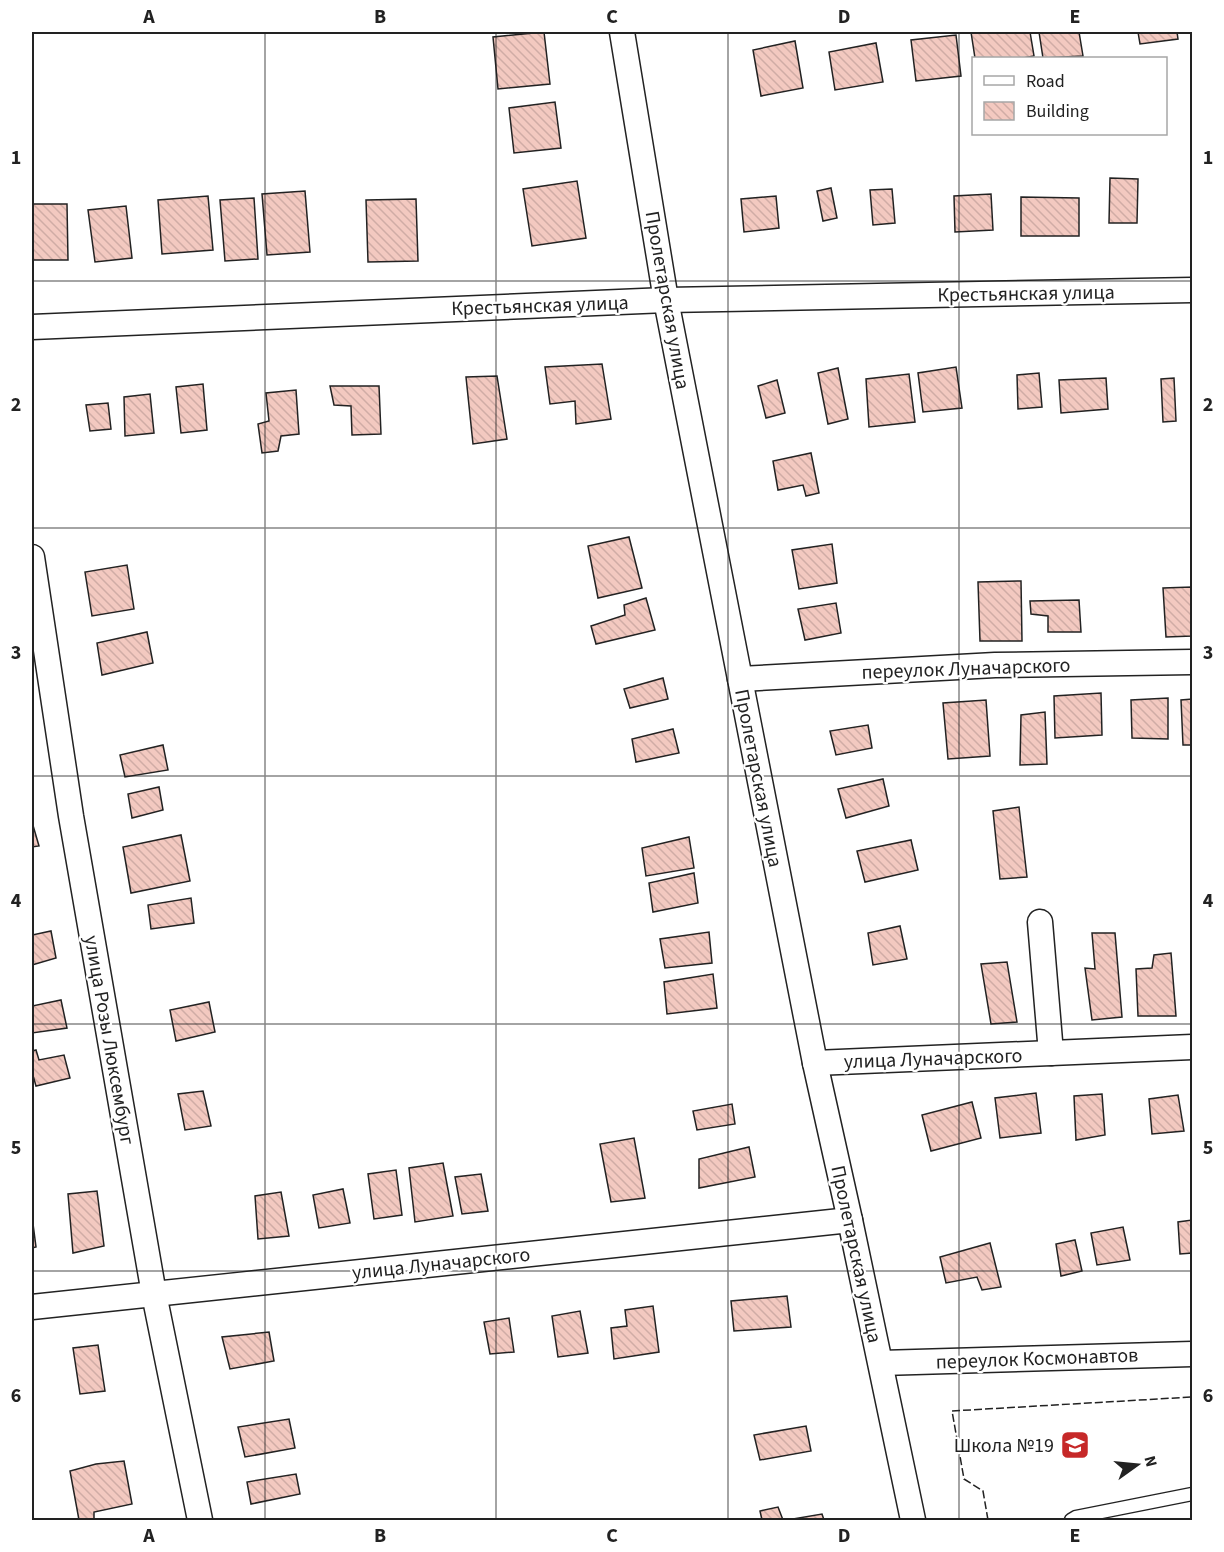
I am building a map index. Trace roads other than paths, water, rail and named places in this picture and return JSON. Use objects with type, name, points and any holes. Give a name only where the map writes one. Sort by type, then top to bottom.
[{"type":"street","name":"Пролетарская улица","points":[[622,32],[666,300],[815,1063],[913,1521]]},
{"type":"street","name":"Крестьянская улица","points":[[32,327],[666,300],[1192,290]]},
{"type":"street","name":"улица Розы Люксембург","points":[[32,557],[71,816],[154,1294],[200,1521]]},
{"type":"street","name":"переулок Луначарского","points":[[740,679],[995,665],[1192,662]]},
{"type":"street","name":"улица Луначарского","points":[[1040,922],[1051,1053]]},
{"type":"street","name":"улица Луначарского","points":[[815,1063],[1192,1047]]},
{"type":"street","name":"улица Луначарского","points":[[32,1307],[850,1220]]},
{"type":"street","name":"переулок Космонавтов","points":[[881,1363],[1192,1354]]},
{"type":"lane","points":[[1071,1521],[1076,1517],[1192,1494]]},
{"type":"place","name":"Школа №19","points":[[1075,1445]]}]
